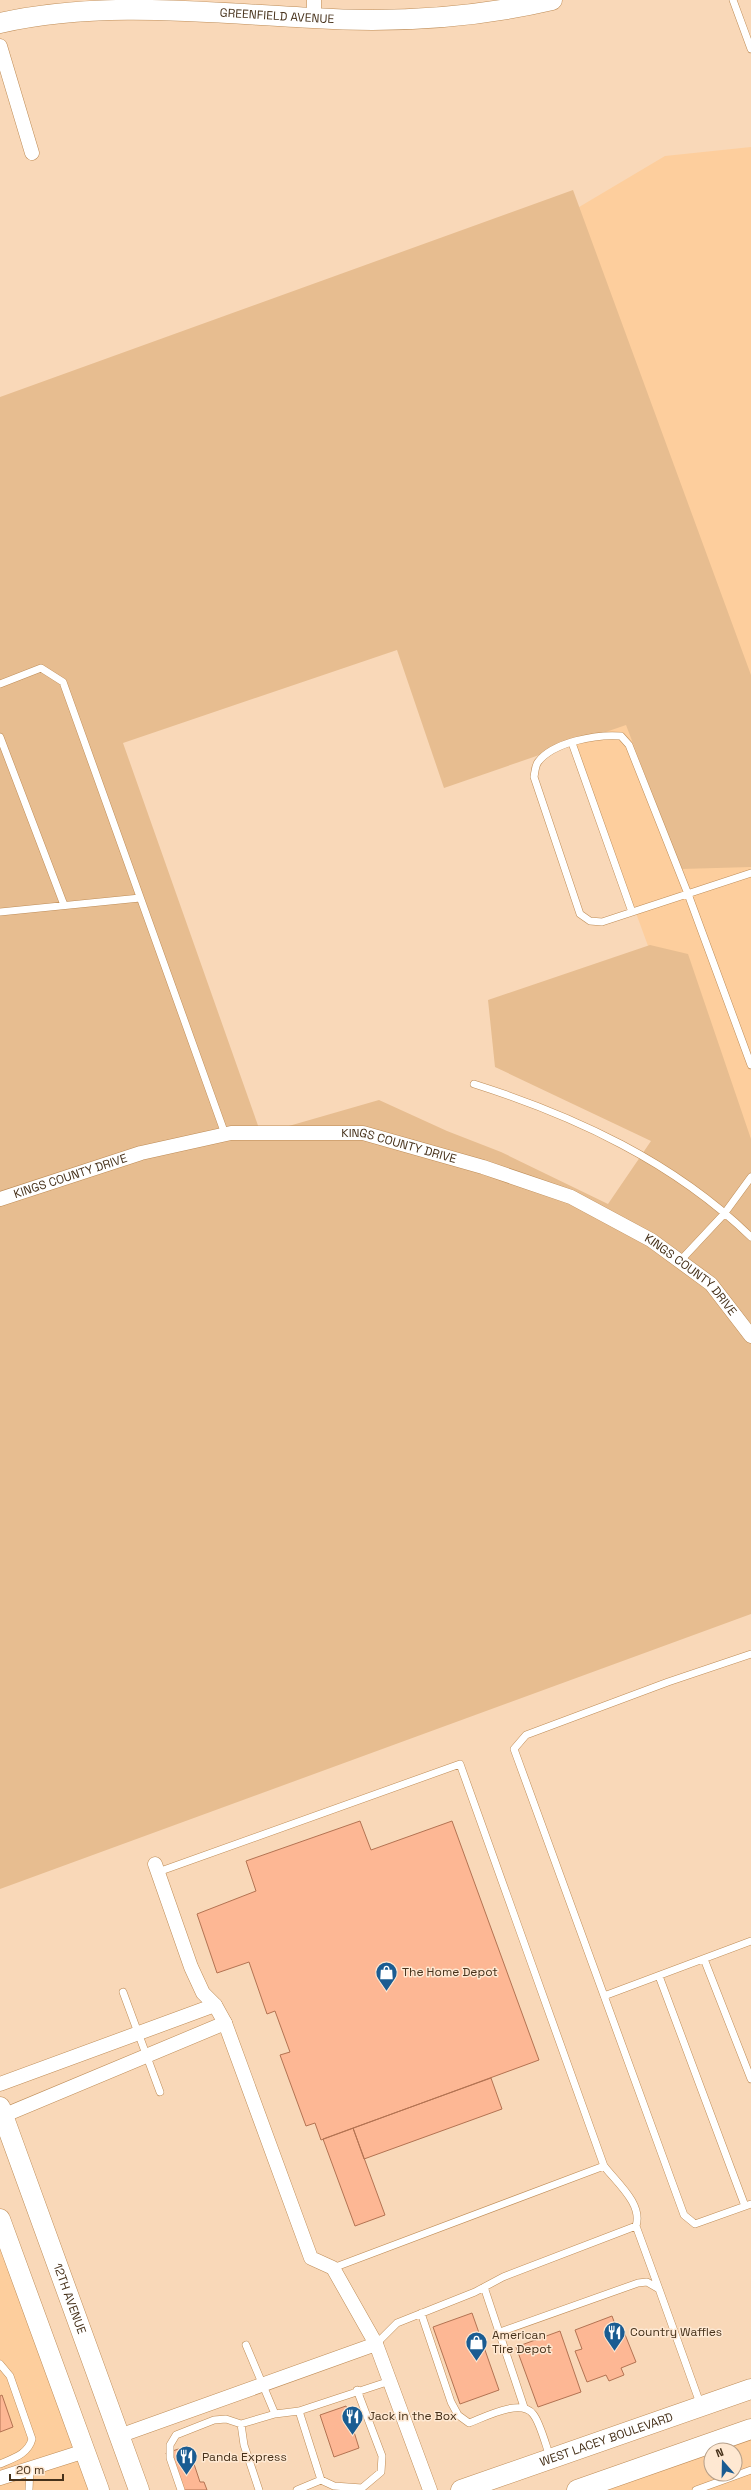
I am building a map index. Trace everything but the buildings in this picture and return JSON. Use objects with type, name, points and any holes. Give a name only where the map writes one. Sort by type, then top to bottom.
[{"type":"main road","name":"GREENFIELD AVENUE","points":[[0,24],[36,16],[136,10],[314,9],[375,19],[511,10],[552,0]]},
{"type":"main road","name":"12TH AVENUE","points":[[1,2113],[139,2490]]},
{"type":"main road","points":[[0,2219],[99,2490]]},
{"type":"main road","name":"WEST LACEY BOULEVARD","points":[[462,2490],[751,2389]]},
{"type":"main road","points":[[577,2490],[751,2429]]},
{"type":"street","points":[[0,46],[32,153]]},
{"type":"street","name":"KINGS COUNTY DRIVE","points":[[0,1199],[141,1153],[224,1134],[363,1133],[482,1167],[571,1197],[651,1240],[711,1284],[751,1336]]},
{"type":"street","points":[[156,1868],[191,1967],[203,1993],[215,2005],[225,2023],[311,2258],[333,2268],[376,2344],[430,2490]]},
{"type":"street","points":[[0,2084],[215,2005]]},
{"type":"street","points":[[1,2113],[225,2023]]},
{"type":"street","points":[[119,2436],[376,2344]]},
{"type":"street","points":[[0,2478],[30,2467],[85,2451]]},
{"type":"lane","points":[[733,0],[751,49]]},
{"type":"lane","points":[[0,684],[41,668],[63,682],[224,1134]]},
{"type":"lane","points":[[751,873],[688,894],[602,922],[590,921],[580,914],[534,777],[536,763],[547,753],[572,743],[604,735],[621,736],[629,745],[688,894],[751,1065]]},
{"type":"lane","points":[[0,737],[64,905]]},
{"type":"lane","points":[[572,743],[632,912]]},
{"type":"lane","points":[[0,912],[140,898]]},
{"type":"lane","points":[[474,1084],[520,1099],[585,1124],[661,1166],[701,1193],[751,1237]]},
{"type":"lane","points":[[680,1261],[724,1214],[751,1177]]},
{"type":"lane","points":[[659,1976],[748,2205],[695,2224],[684,2215],[514,1749],[526,1735],[668,1682],[751,1654]]},
{"type":"lane","points":[[156,1868],[460,1764],[604,2166],[635,2206],[639,2217],[636,2226],[702,2407]]},
{"type":"lane","points":[[604,1996],[751,1941]]},
{"type":"lane","points":[[704,1959],[751,2078]]},
{"type":"lane","points":[[123,1992],[160,2092]]},
{"type":"lane","points":[[333,2268],[604,2166]]},
{"type":"lane","points":[[376,2344],[397,2322],[484,2287],[503,2277],[636,2226]]},
{"type":"lane","points":[[500,2332],[638,2283],[647,2282],[659,2289]]},
{"type":"lane","points":[[484,2287],[524,2407],[534,2414],[551,2458]]},
{"type":"lane","points":[[421,2313],[451,2402],[458,2415],[469,2422],[513,2408],[524,2407]]},
{"type":"lane","points":[[246,2346],[275,2414]]},
{"type":"lane","points":[[0,2364],[10,2376],[32,2439],[30,2448],[18,2456],[0,2464]]},
{"type":"lane","points":[[182,2490],[170,2458],[170,2446],[176,2435],[214,2420],[226,2419],[241,2424],[275,2414],[299,2411],[357,2390],[390,2381]]},
{"type":"lane","points":[[297,2490],[321,2480],[334,2486],[362,2488],[381,2472],[382,2456],[357,2390]]},
{"type":"lane","points":[[299,2411],[321,2480]]},
{"type":"lane","points":[[241,2424],[244,2445],[259,2490]]},
{"type":"lane","points":[[29,2490],[30,2467]]},
{"type":"lane","points":[[696,2490],[751,2470]]},
{"type":"shaded area","points":[[751,147],[751,1228],[414,305],[665,156]]},
{"type":"shaded area","points":[[573,190],[751,675],[751,867],[681,869],[626,725],[444,788],[397,650],[123,743],[261,1134],[379,1100],[447,1131],[501,1152],[608,1204],[651,1141],[495,1067],[488,1000],[650,945],[688,954],[751,1139],[751,1614],[0,1889],[0,397]]},
{"type":"shaded area","points":[[0,2219],[99,2490],[0,2490]]},
{"type":"shaded area","points":[[751,2429],[751,2490],[577,2490],[703,2446],[703,2482],[743,2482],[743,2442],[714,2442]]},
{"type":"place","name":"The Home Depot","points":[[387,1992]]},
{"type":"place","name":"Country Waffles","points":[[615,2352]]},
{"type":"place","name":"American Tire Depot","points":[[477,2362]]},
{"type":"place","name":"Jack in the Box","points":[[353,2436]]},
{"type":"place","name":"Panda Express","points":[[187,2476]]}]
